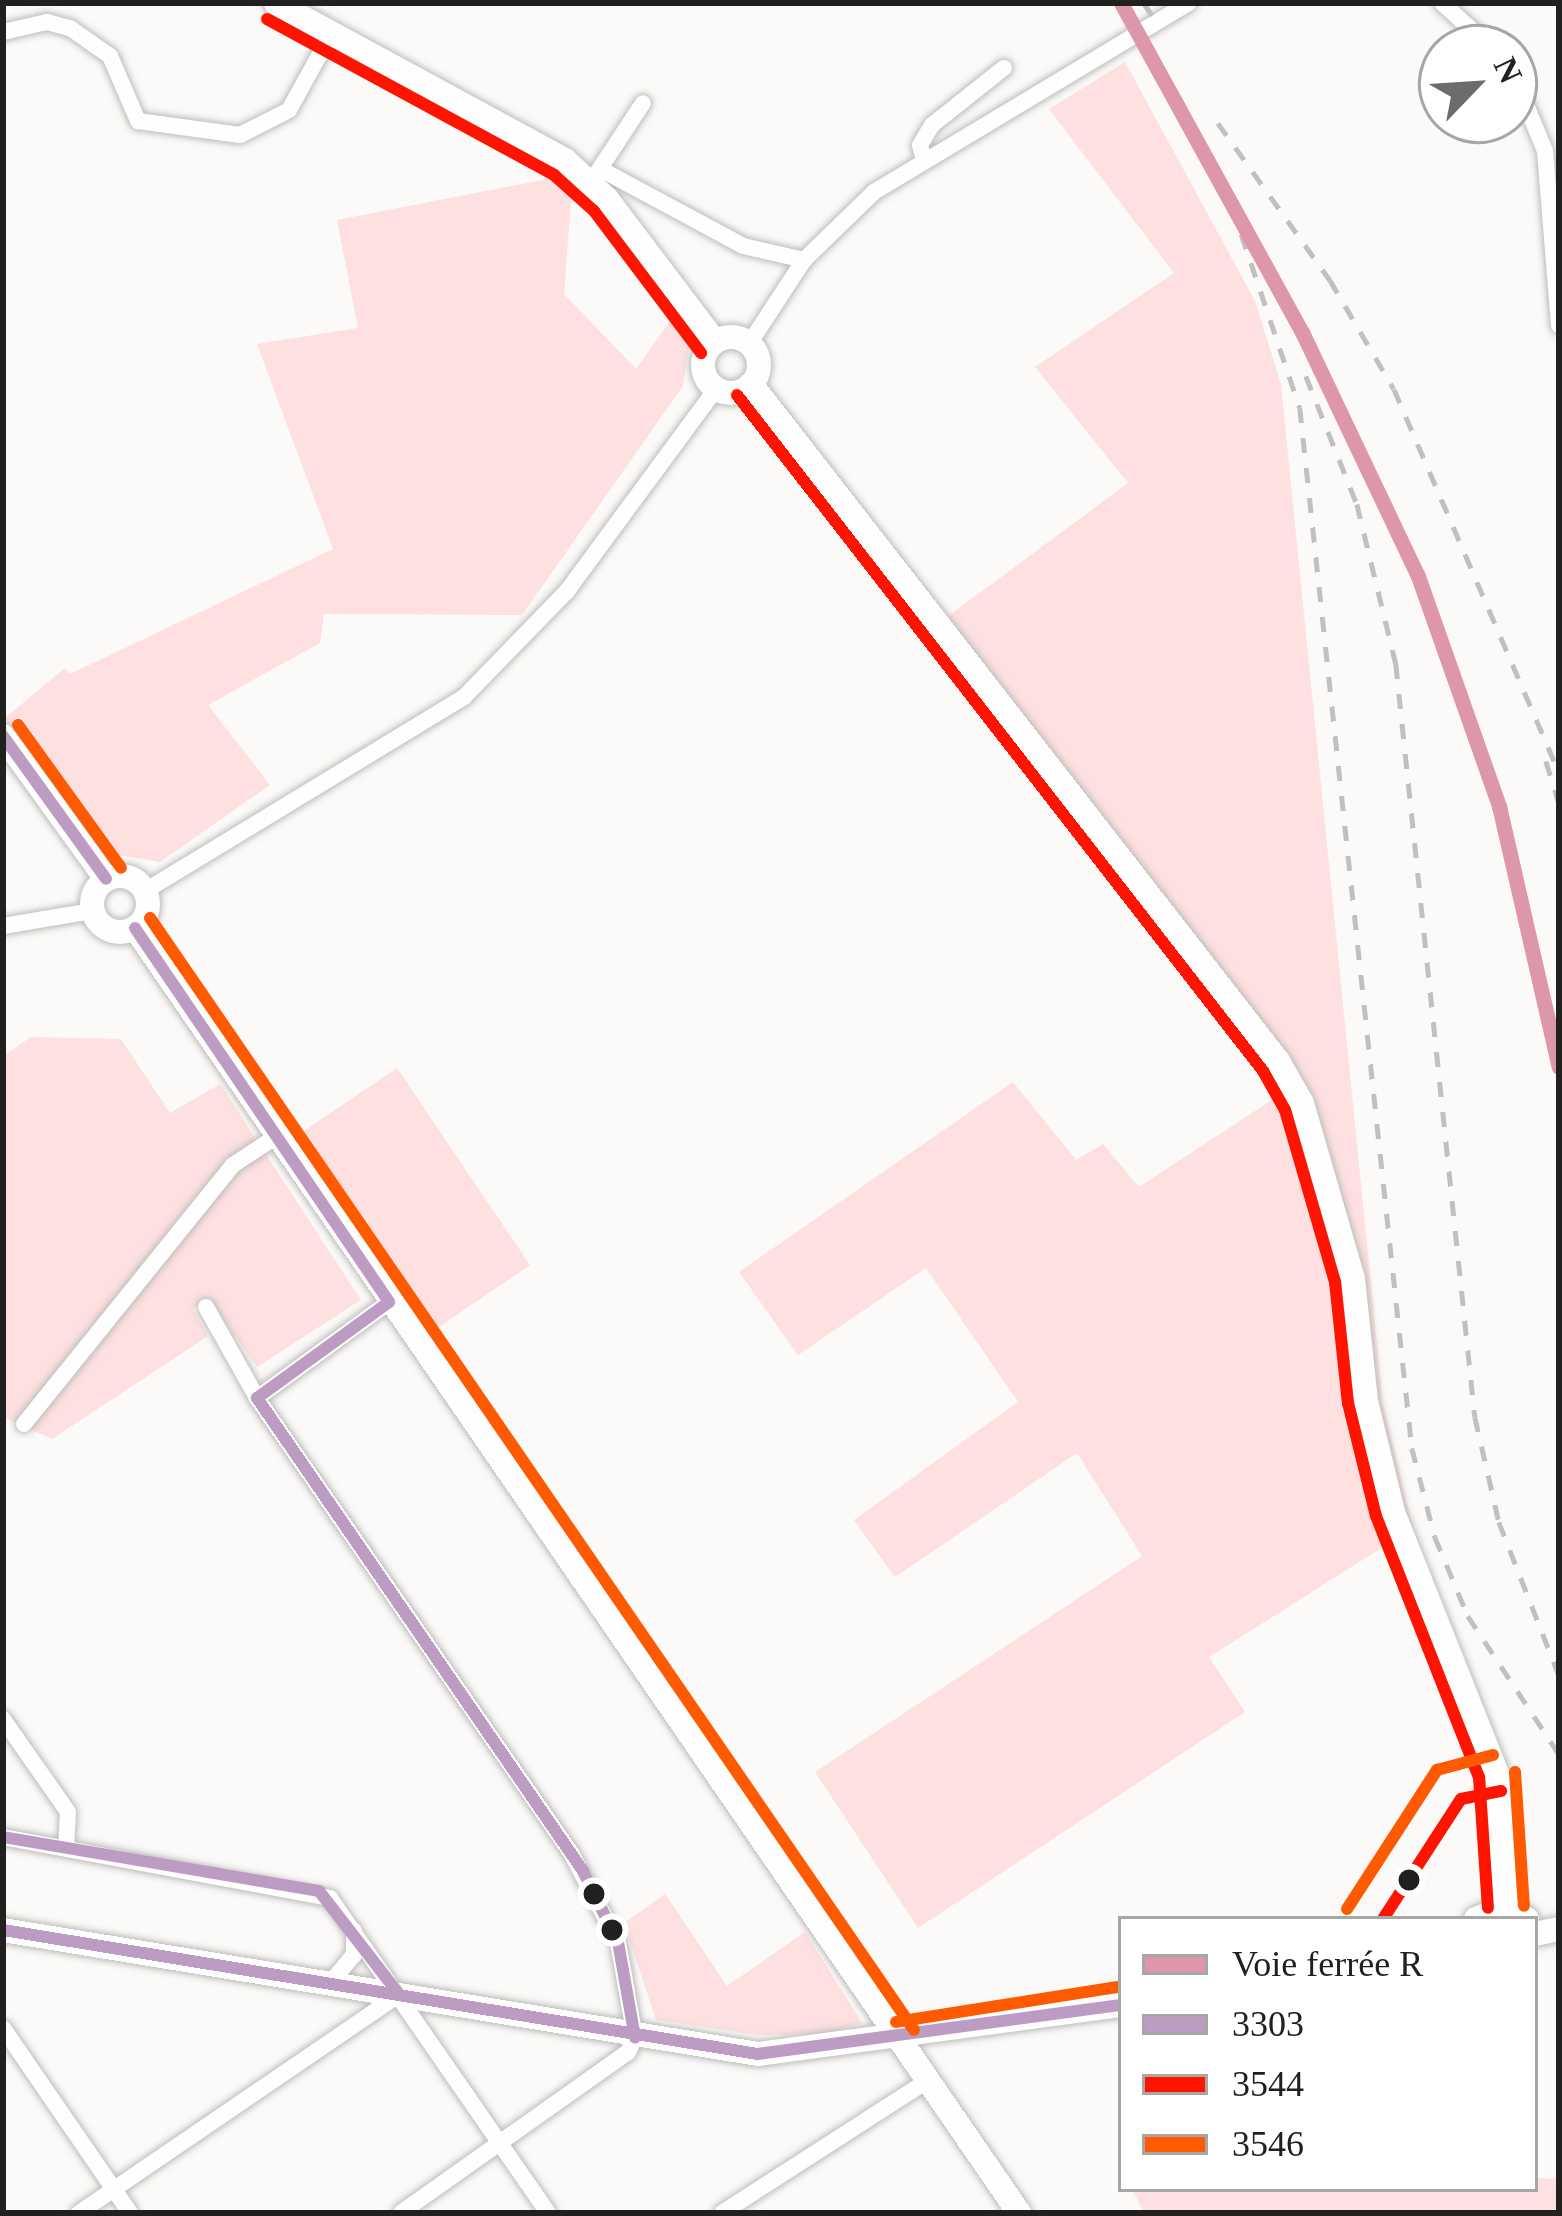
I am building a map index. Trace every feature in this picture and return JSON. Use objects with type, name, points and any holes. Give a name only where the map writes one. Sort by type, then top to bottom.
[{"type":"main road","points":[[276,3],[597,175],[715,342]]},
{"type":"main road","points":[[715,342],[749,344],[759,368],[751,384]]},
{"type":"main road","points":[[715,342],[703,371],[716,389],[751,384]]},
{"type":"main road","points":[[751,384],[1286,1075],[1302,1103],[1354,1279],[1366,1401],[1393,1512],[1497,1772],[1516,1913]]},
{"type":"main road","points":[[3,736],[106,879]]},
{"type":"main road","points":[[106,879],[132,879],[145,891],[146,916],[135,928],[109,931],[92,911],[93,892],[106,879]]},
{"type":"main road","points":[[135,928],[1018,2213]]},
{"type":"main road","points":[[3,1930],[758,2054],[899,2040],[1118,2006]]},
{"type":"street","points":[[749,344],[804,260],[851,210],[924,161],[1189,3]]},
{"type":"street","points":[[1442,3],[1465,24]]},
{"type":"street","points":[[3,32],[47,22],[70,28],[110,56],[138,121],[241,136],[289,110],[332,32]]},
{"type":"street","points":[[924,161],[920,145],[932,125],[1004,68]]},
{"type":"street","points":[[643,103],[597,175],[742,246],[804,260]]},
{"type":"street","points":[[1538,134],[1545,151],[1559,325]]},
{"type":"street","points":[[145,891],[464,697],[567,591],[716,389]]},
{"type":"street","points":[[3,926],[92,911]]},
{"type":"street","points":[[24,1424],[233,1165],[277,1136]]},
{"type":"street","points":[[257,1398],[389,1302]]},
{"type":"street","points":[[206,1307],[257,1398],[583,1871],[618,1942],[635,2037],[616,2064],[401,2213]]},
{"type":"street","points":[[4,1724],[68,1812],[66,1847]]},
{"type":"street","points":[[3,1837],[319,1892],[354,1930],[548,2213]]},
{"type":"street","points":[[331,1982],[354,1955],[354,1930]]},
{"type":"street","points":[[79,2213],[399,1994]]},
{"type":"street","points":[[3,2028],[130,2213]]},
{"type":"street","points":[[722,2213],[928,2080]]},
{"type":"shaded area","points":[[1125,62],[1255,301],[1281,384],[1383,1404],[1413,1528],[1209,1657],[1245,1712],[918,1928],[815,1772],[1142,1556],[1077,1453],[895,1577],[854,1520],[1018,1402],[926,1268],[798,1355],[739,1272],[1013,1082],[1076,1160],[1103,1144],[1139,1187],[1302,1080],[943,620],[1128,483],[1035,367],[1174,273],[1049,109]]},
{"type":"shaded area","points":[[573,174],[564,294],[636,369],[679,309],[691,335],[683,386],[522,615],[324,614],[320,643],[208,705],[270,785],[160,862],[102,852],[5,718],[65,668],[70,674],[333,549],[257,344],[358,328],[337,220]]},
{"type":"shaded area","points":[[31,1037],[121,1039],[170,1113],[220,1084],[361,1300],[257,1367],[208,1298],[193,1309],[208,1336],[52,1439],[3,1417],[3,1056]]},
{"type":"shaded area","points":[[397,1068],[530,1265],[433,1331],[300,1133]]},
{"type":"shaded area","points":[[665,1894],[727,1986],[805,1932],[862,2023],[824,2034],[757,2035],[656,2020],[624,1923]]},
{"type":"shaded area","points":[[1538,2178],[1559,2179],[1559,2213],[1144,2213],[1134,2192],[1538,2192]]},
{"type":"railway","points":[[1144,3],[1159,26]]},
{"type":"railway","points":[[1218,123],[1330,280],[1394,389],[1559,773]]},
{"type":"railway","points":[[1232,206],[1300,408],[1412,1448],[1435,1537],[1468,1616],[1559,1754]]},
{"type":"railway","points":[[1306,376],[1357,504],[1396,664],[1475,1417],[1499,1522],[1559,1675]]},
{"type":"railway","points":[[1546,761],[1559,803]]},
{"type":"rail line","name":"R","points":[[1121,3],[1302,332],[1418,576],[1499,806],[1559,1067]]},
{"type":"transit line","name":"3544","points":[[267,19],[554,175],[594,211],[701,353]]},
{"type":"transit line","name":"3544","points":[[737,395],[1263,1071],[1285,1110],[1335,1282],[1348,1403],[1376,1516],[1479,1777],[1488,1908]]},
{"type":"transit line","name":"3546","points":[[18,725],[121,868]]},
{"type":"transit line","name":"3303","points":[[3,736],[106,879]]},
{"type":"transit line","name":"3546","points":[[150,918],[914,2030]]},
{"type":"transit line","name":"3303","points":[[135,928],[389,1302]]},
{"type":"transit line","name":"3303","points":[[257,1398],[389,1302]]},
{"type":"transit line","name":"3303","points":[[257,1398],[583,1871],[618,1942],[635,2037]]},
{"type":"transit line","name":"3546","points":[[1347,1909],[1437,1770],[1493,1755]]},
{"type":"transit line","name":"3546","points":[[1515,1772],[1524,1906]]},
{"type":"transit line","name":"3544","points":[[1385,1916],[1461,1799],[1501,1791]]},
{"type":"transit line","name":"3303","points":[[3,1837],[319,1891],[399,1994]]},
{"type":"transit line","name":"3303","points":[[3,1930],[758,2054],[1118,2005]]},
{"type":"transit line","name":"3546","points":[[896,2022],[1118,1987]]}]
